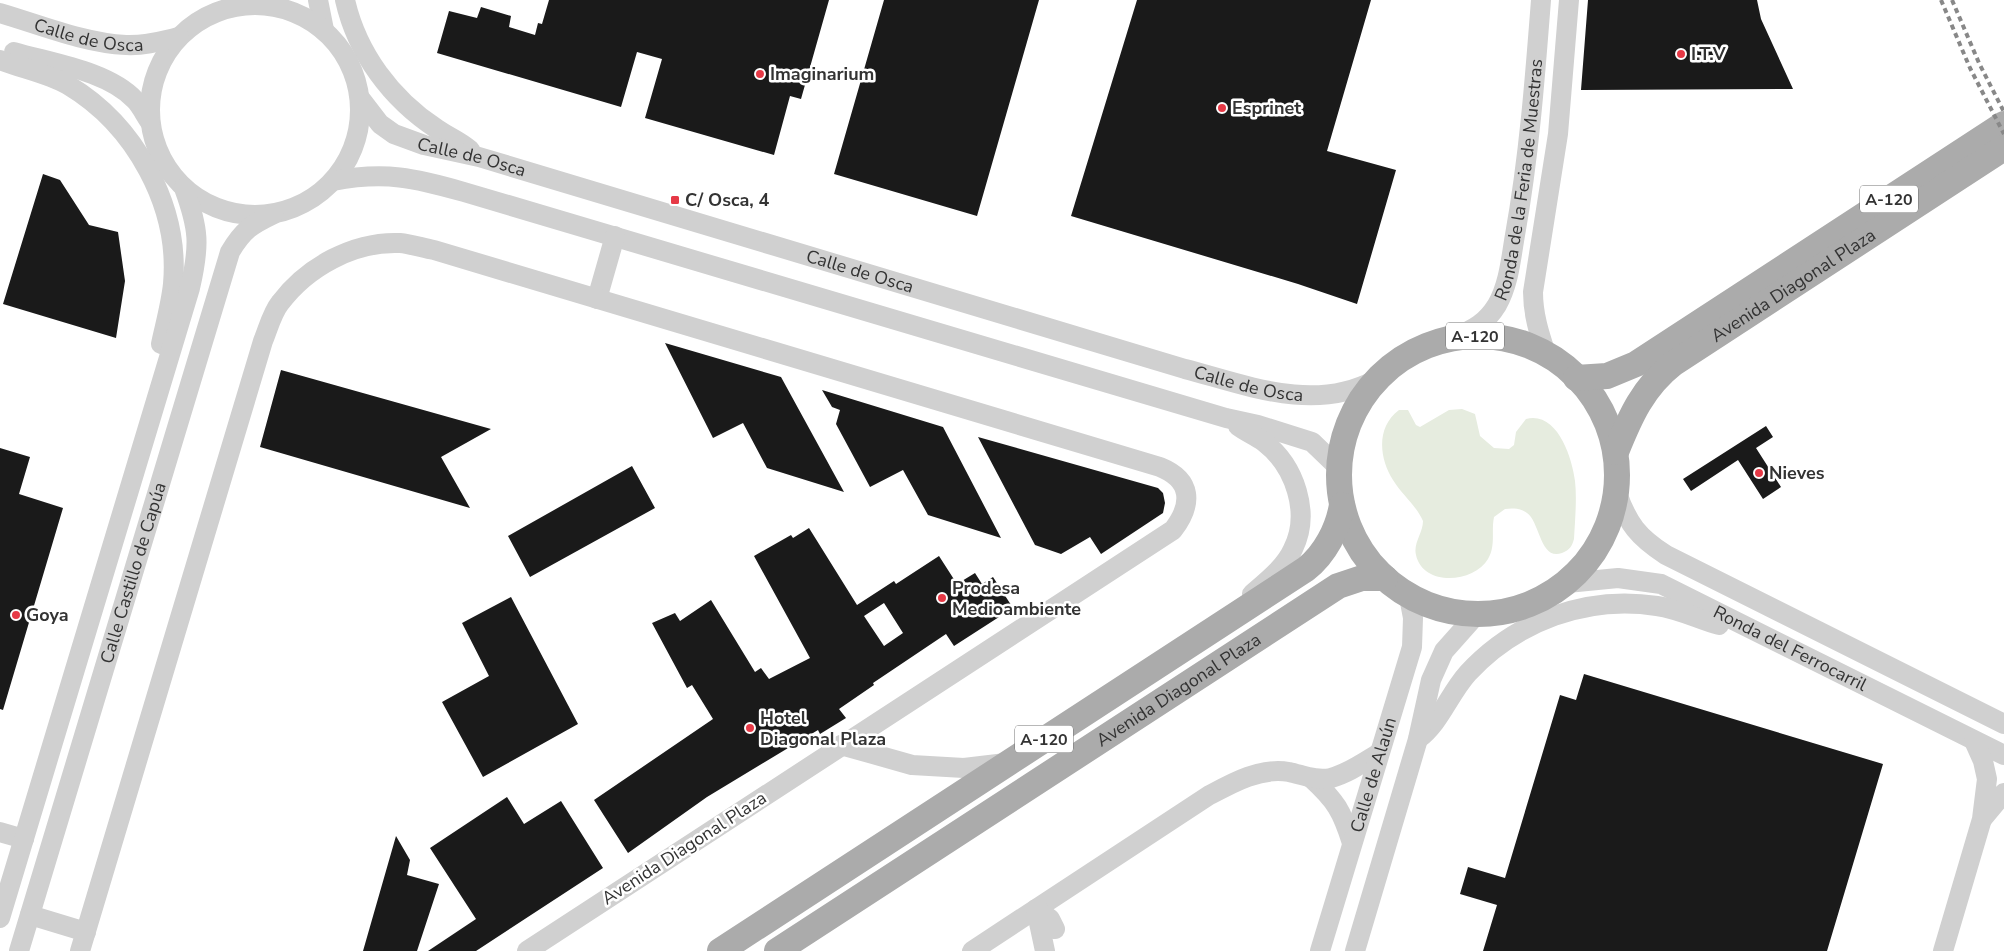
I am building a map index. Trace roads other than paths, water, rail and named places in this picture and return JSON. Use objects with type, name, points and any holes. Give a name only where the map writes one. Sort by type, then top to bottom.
[{"type":"main road","name":"Avenida Diagonal Plaza","points":[[1576,378],[1607,376],[1636,364],[2004,124]]},
{"type":"main road","name":"Avenida Diagonal Plaza","points":[[1616,452],[1628,422],[1647,388],[1674,362],[2004,148]]},
{"type":"main road","name":"A-120","points":[[1487,336],[1518,342],[1546,354],[1576,378],[1601,412],[1616,452],[1616,492],[1613,512],[1598,547],[1589,561],[1567,583],[1550,595],[1522,608],[1476,615],[1439,609],[1409,597],[1385,578],[1366,556],[1351,532],[1342,505],[1339,468],[1342,444],[1349,421],[1375,380],[1399,360],[1419,349],[1456,337],[1487,336]]},
{"type":"main road","name":"Avenida Diagonal Plaza","points":[[720,951],[1316,562],[1339,522],[1342,505]]},
{"type":"main road","name":"Avenida Diagonal Plaza","points":[[777,951],[1338,586],[1362,578],[1385,578]]},
{"type":"street","points":[[318,0],[324,30]]},
{"type":"street","points":[[345,0],[349,17],[361,47],[387,86],[416,115],[479,157]]},
{"type":"street","name":"Ronda de la Feria de Muestras","points":[[1456,337],[1480,326],[1497,305],[1506,282],[1522,187],[1541,0]]},
{"type":"street","name":"Ronda de la Feria de Muestras","points":[[1546,354],[1534,313],[1533,292],[1558,134],[1569,0]]},
{"type":"street","points":[[250,2],[283,8],[301,14],[324,30],[342,49],[354,72],[360,98],[361,116],[355,142],[344,167],[333,181],[296,208],[274,214],[250,215],[226,211],[204,202],[184,188],[168,169],[157,148],[151,124],[150,101],[155,77],[164,56],[179,37],[206,17],[221,10],[250,2]]},
{"type":"street","name":"Calle de Osca","points":[[0,13],[103,42],[128,45],[156,43],[179,37]]},
{"type":"street","name":"Calle de Osca","points":[[0,49],[93,75],[118,86],[136,100],[151,124]]},
{"type":"street","points":[[0,60],[67,84],[98,108],[130,140],[145,162],[160,198],[172,238],[173,284],[160,345],[147,430]]},
{"type":"street","name":"Calle de Osca","points":[[360,98],[380,124],[394,134],[424,145],[479,157],[1185,369],[1294,396],[1322,395],[1362,388],[1375,380]]},
{"type":"street","name":"Calle de Osca","points":[[333,181],[355,177],[401,176],[464,192],[1226,418],[1275,430],[1312,442],[1339,468]]},
{"type":"street","name":"Calle Castillo de Capúa","points":[[0,918],[197,259],[198,240],[196,222],[184,188]]},
{"type":"street","name":"Calle Castillo de Capúa","points":[[19,951],[230,252],[239,236],[251,225],[274,214]]},
{"type":"street","points":[[30,915],[83,942],[263,341],[279,304],[302,278],[335,257],[364,247],[400,243],[434,250],[597,299],[614,236]]},
{"type":"street","name":"Avenida Diagonal Plaza","points":[[527,951],[1173,530],[1182,518],[1187,496],[1178,477],[1160,467],[597,299]]},
{"type":"street","points":[[1203,635],[1281,567],[1293,550],[1299,532],[1301,513],[1297,489],[1287,469],[1264,442],[1226,418]]},
{"type":"street","name":"Ronda del Ferrocarril","points":[[1616,492],[1633,528],[1647,542],[1666,555],[2004,724]]},
{"type":"street","name":"Ronda del Ferrocarril","points":[[1567,583],[1618,578],[1648,581],[1677,591],[2004,755]]},
{"type":"street","name":"Calle de Alaún","points":[[1320,951],[1412,647],[1414,618],[1409,597]]},
{"type":"street","points":[[1418,739],[1430,730],[1454,690],[1483,658],[1526,627],[1556,615],[1603,605],[1639,604],[1676,610],[1718,625],[1743,624]]},
{"type":"street","name":"Calle de Alaún","points":[[1354,951],[1418,739],[1431,680],[1437,664],[1451,641],[1476,615]]},
{"type":"street","points":[[1943,951],[1982,820],[1986,779],[1983,760],[1974,741]]},
{"type":"street","name":"Avenida Diagonal Plaza","points":[[841,745],[912,765],[964,768],[1008,763]]},
{"type":"street","points":[[972,951],[1208,796],[1239,780],[1266,772],[1287,772],[1311,778],[1330,778],[1351,770],[1379,753]]},
{"type":"street","points":[[1311,778],[1328,794],[1342,812],[1352,843]]},
{"type":"street","points":[[1982,820],[2004,793]]},
{"type":"street","points":[[0,832],[24,839]]},
{"type":"street","points":[[1046,950],[1054,942],[1055,929],[1072,886]]},
{"type":"street","points":[[1036,909],[1050,919],[1055,929]]},
{"type":"street","points":[[1036,909],[1046,950]]},
{"type":"street","points":[[1005,930],[1022,934],[1046,950]]},
{"type":"railway","points":[[1941,0],[1970,68],[2004,134]]},
{"type":"railway","points":[[1952,0],[1979,63],[2004,112]]},
{"type":"place","name":"I.T.V","points":[[1681,54]]},
{"type":"place","name":"Imaginarium","points":[[760,74]]},
{"type":"place","name":"Esprinet","points":[[1222,108]]},
{"type":"place","name":"C/ Osca, 4","points":[[675,200]]},
{"type":"place","name":"Nieves","points":[[1759,473]]},
{"type":"place","name":"Prodesa Medioambiente","points":[[942,598]]},
{"type":"place","name":"Goya","points":[[16,615]]},
{"type":"place","name":"Hotel Diagonal Plaza","points":[[750,728]]}]
